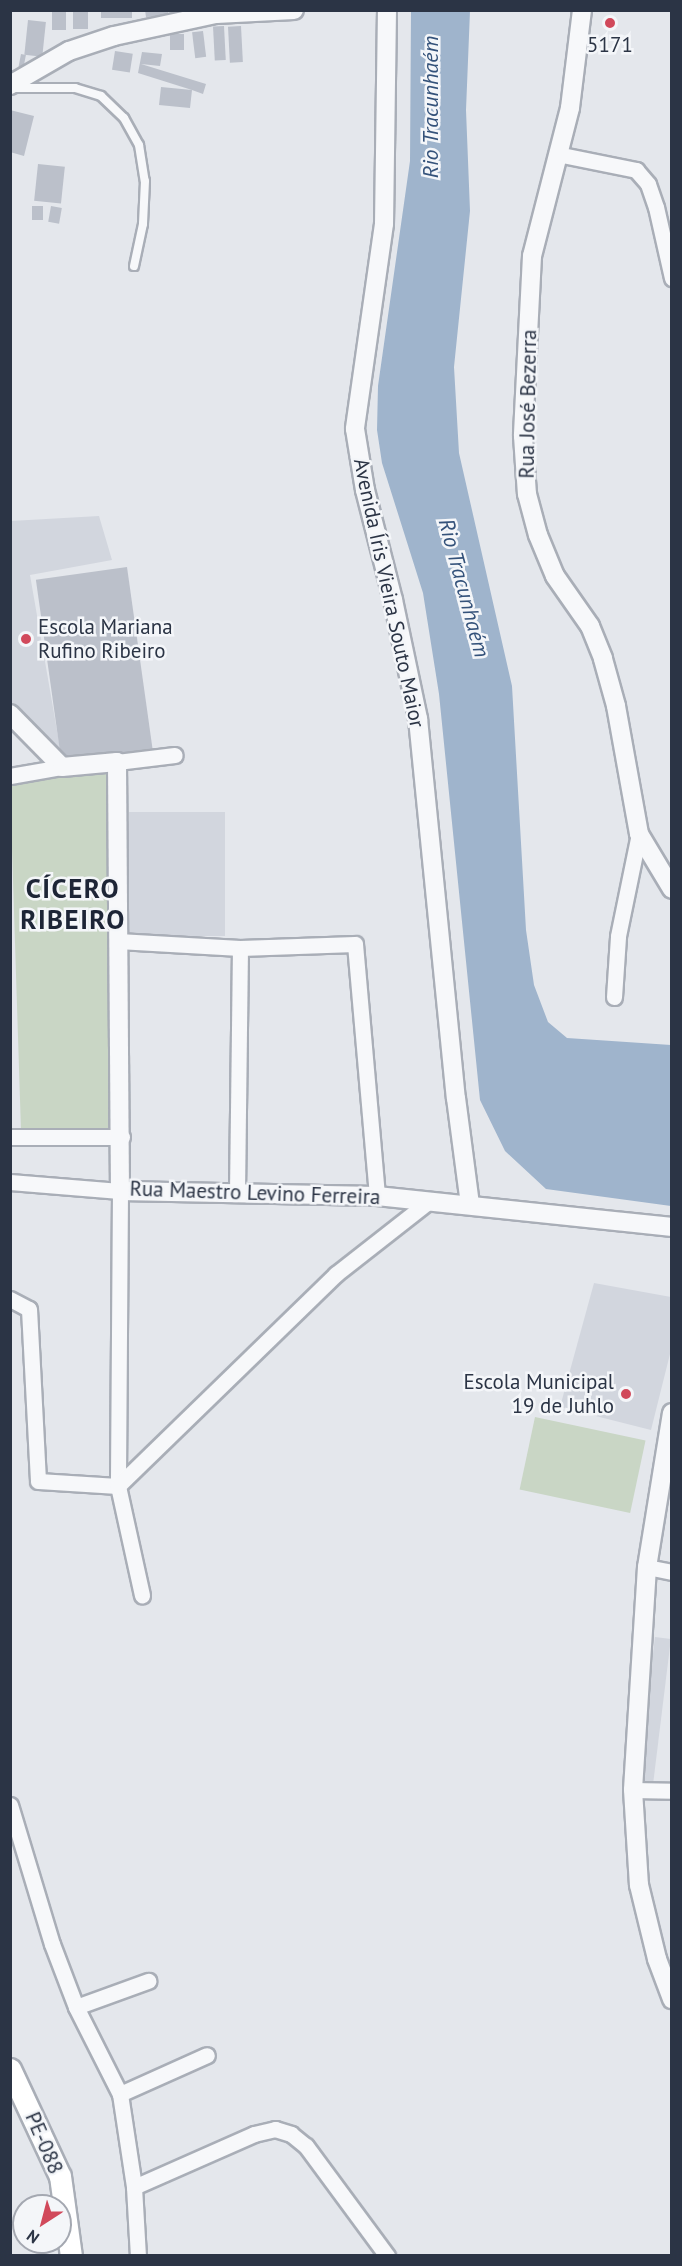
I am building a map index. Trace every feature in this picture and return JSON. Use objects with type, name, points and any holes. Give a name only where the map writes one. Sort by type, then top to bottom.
[{"type":"main road","name":"PE-088","points":[[10,2070],[60,2175],[71,2256]]},
{"type":"street","points":[[10,86],[69,51],[114,36],[216,15],[294,10]]},
{"type":"street","name":"Avenida Íris Vieira Souto Maior","points":[[387,10],[384,224],[356,429],[365,490],[393,600],[417,719],[465,1175],[471,1204]]},
{"type":"street","name":"Rua José Bezerra","points":[[582,10],[570,108],[532,256],[523,436],[527,494],[538,535],[555,576],[590,626],[603,659],[624,744],[639,834]]},
{"type":"street","points":[[557,154],[636,170],[648,184],[656,207],[672,278]]},
{"type":"street","points":[[10,714],[62,768]]},
{"type":"street","points":[[10,776],[175,755]]},
{"type":"street","name":"Rua Maestro Levino Ferreira","points":[[117,762],[122,1137],[120,1191],[377,1196],[471,1204],[672,1227]]},
{"type":"street","points":[[639,834],[670,887]]},
{"type":"street","points":[[614,998],[618,936],[639,834]]},
{"type":"street","points":[[118,941],[240,948],[355,944],[377,1196]]},
{"type":"street","points":[[237,1193],[240,948]]},
{"type":"street","points":[[10,1137],[122,1137]]},
{"type":"street","points":[[10,1182],[120,1191],[118,1486],[142,1596]]},
{"type":"street","points":[[10,1299],[29,1309],[38,1481],[118,1486],[336,1274],[429,1201]]},
{"type":"street","points":[[671,1418],[647,1567],[633,1790],[639,1885],[657,1959],[672,1999]]},
{"type":"street","points":[[647,1567],[672,1572]]},
{"type":"street","points":[[633,1790],[672,1791]]},
{"type":"street","points":[[10,1806],[52,1944],[76,2007],[120,2094],[134,2187],[138,2256]]},
{"type":"street","points":[[76,2007],[148,1981]]},
{"type":"street","points":[[120,2094],[207,2055]]},
{"type":"street","points":[[134,2187],[254,2134],[275,2129],[291,2134],[306,2146],[387,2256]]},
{"type":"lane","points":[[10,86],[75,88],[101,96],[124,118],[139,145],[145,181],[143,224],[134,266]]},
{"type":"shaded area","name":"Escola Mariana Rufino Ribeiro","points":[[99,516],[112,560],[30,575],[60,748],[11,703],[11,521]]},
{"type":"shaded area","points":[[129,812],[225,812],[225,936],[129,936]]},
{"type":"shaded area","points":[[594,1283],[671,1297],[671,1350],[651,1430],[560,1407]]},
{"type":"shaded area","points":[[655,1637],[671,1639],[653,1783],[637,1781]]},
{"type":"green space","points":[[117,762],[122,1137],[21,1131],[10,786],[62,767]]},
{"type":"green space","points":[[535,1417],[646,1440],[630,1513],[520,1489]]},
{"type":"water","name":"Rio Tracunhaém","points":[[411,11],[470,11],[466,110],[470,211],[454,367],[459,453],[512,686],[526,930],[534,985],[548,1022],[567,1038],[671,1045],[671,1206],[546,1189],[505,1151],[480,1100],[439,694],[423,593],[382,463],[377,430],[378,386],[410,161]]},
{"type":"building","points":[[52,10],[66,10],[66,30],[52,30]]},
{"type":"building","points":[[73,10],[88,10],[88,29],[73,29]]},
{"type":"building","points":[[101,10],[132,10],[132,18],[101,18]]},
{"type":"building","points":[[145,10],[168,10],[168,16],[146,17]]},
{"type":"building","points":[[28,20],[46,22],[42,57],[24,55]]},
{"type":"building","points":[[224,26],[226,60],[215,61],[213,27]]},
{"type":"building","points":[[241,26],[243,62],[230,63],[228,27]]},
{"type":"building","points":[[203,31],[206,57],[195,58],[192,32]]},
{"type":"building","points":[[170,34],[184,34],[184,50],[170,50]]},
{"type":"building","points":[[115,51],[133,54],[130,73],[112,70]]},
{"type":"building","points":[[142,52],[162,54],[160,66],[141,64],[206,84],[203,94],[138,73]]},
{"type":"building","points":[[21,54],[26,55],[23,68],[19,67]]},
{"type":"building","points":[[161,87],[192,90],[190,108],[159,105]]},
{"type":"building","points":[[10,110],[34,116],[24,156],[10,152]]},
{"type":"building","points":[[38,164],[65,167],[61,204],[34,201]]},
{"type":"building","points":[[32,206],[43,206],[43,220],[32,220]]},
{"type":"building","points":[[51,206],[62,208],[59,224],[48,222]]},
{"type":"building","points":[[127,567],[153,750],[62,763],[36,580]]},
{"type":"place","name":"5171","points":[[610,23]]},
{"type":"place","name":"Escola Mariana Rufino Ribeiro","points":[[26,639]]},
{"type":"place","name":"Escola Municipal 19 de Juhlo","points":[[626,1394]]},
{"type":"district","name":"CÍCERO RIBEIRO","points":[[73,904]]}]
